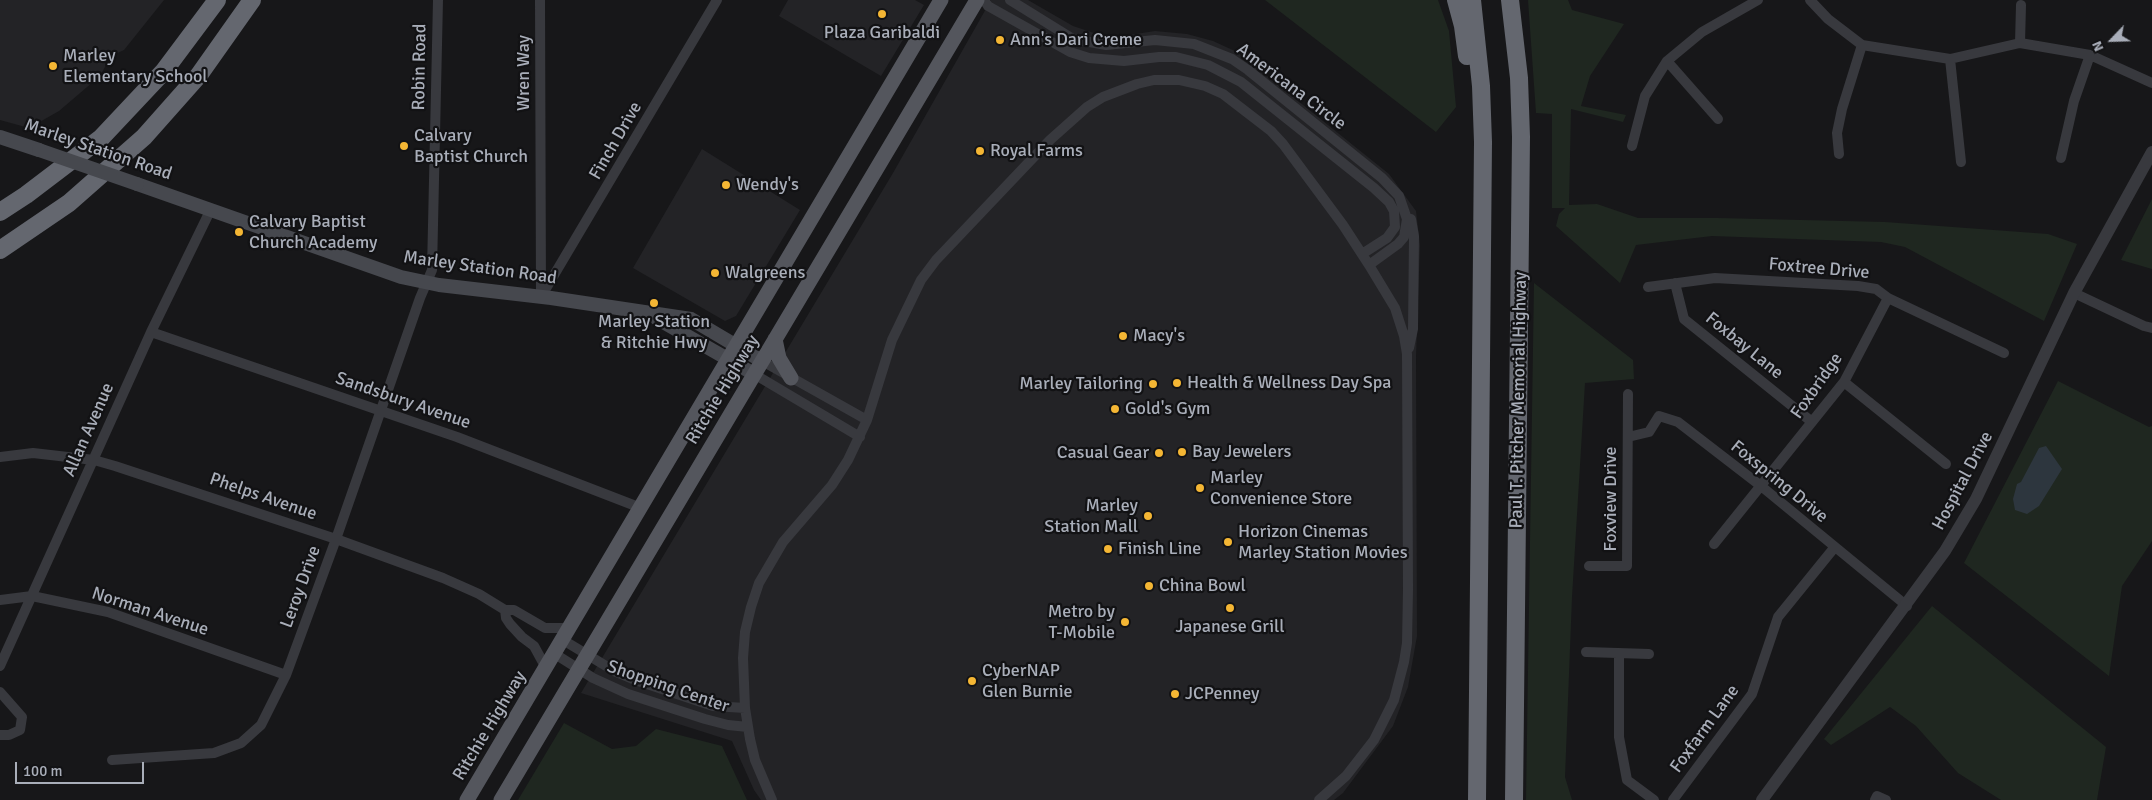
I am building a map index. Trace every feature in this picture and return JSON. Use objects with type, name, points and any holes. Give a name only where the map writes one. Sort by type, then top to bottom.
[{"type":"highway","points":[[0,212],[26,195],[102,138],[164,71],[217,0]]},
{"type":"highway","points":[[0,250],[69,202],[144,137],[199,75],[252,0]]},
{"type":"highway","points":[[1456,0],[1463,26],[1468,65],[1483,232]]},
{"type":"highway","points":[[1472,0],[1481,86],[1483,232],[1477,800]]},
{"type":"highway","name":"Paul T. Pitcher Memorial Highway","points":[[1510,0],[1519,78],[1521,137],[1514,800]]},
{"type":"main road","name":"Ritchie Highway","points":[[467,800],[941,0]]},
{"type":"main road","name":"Ritchie Highway","points":[[501,800],[977,0]]},
{"type":"main road","name":"Marley Station Road","points":[[0,137],[211,209],[372,268],[427,283],[541,296],[647,313],[733,353],[758,368]]},
{"type":"main road","points":[[775,339],[779,358],[791,378]]},
{"type":"street","name":"Robin Road","points":[[427,283],[432,270],[438,0]]},
{"type":"street","name":"Wren Way","points":[[540,0],[541,296]]},
{"type":"street","name":"Finch Drive","points":[[541,296],[717,0]]},
{"type":"street","name":"Americana Circle","points":[[984,0],[988,6],[1070,52],[1089,58],[1124,61],[1158,56],[1176,57],[1208,65],[1241,82],[1389,202],[1394,210],[1395,227],[1387,238],[1362,254]]},
{"type":"street","name":"Americana Circle","points":[[1010,0],[1073,39],[1106,45],[1136,41],[1175,41],[1211,49],[1232,59],[1248,70],[1367,166],[1399,196],[1407,219],[1404,237],[1398,244],[1369,265]]},
{"type":"street","points":[[1632,146],[1645,96],[1667,61],[1702,32],[1758,0]]},
{"type":"street","points":[[1810,0],[1828,19],[1862,45],[1950,59],[2020,43],[2090,55],[2152,84]]},
{"type":"street","points":[[2020,43],[2021,5]]},
{"type":"street","points":[[1839,154],[1837,132],[1842,109],[1862,45]]},
{"type":"street","points":[[2061,158],[2074,101],[2090,55]]},
{"type":"street","points":[[1950,59],[1961,162]]},
{"type":"street","points":[[1667,61],[1718,119]]},
{"type":"street","points":[[772,800],[755,760],[748,727],[745,708],[743,658],[745,632],[760,583],[783,542],[832,484],[860,437],[867,420],[880,372],[910,300],[936,260],[1071,120],[1103,97],[1121,89],[1154,80],[1178,80],[1205,86],[1223,94],[1283,144],[1369,265],[1395,308],[1404,336],[1407,354],[1408,607],[1404,662],[1394,700],[1374,740],[1346,776],[1319,800]]},
{"type":"street","name":"Hospital Drive","points":[[1762,800],[1945,551],[1976,499],[2074,293],[2152,152]]},
{"type":"street","points":[[1399,196],[1409,211],[1414,236],[1413,329],[1407,354]]},
{"type":"street","name":"Allan Avenue","points":[[0,666],[151,332],[211,209]]},
{"type":"street","name":"Foxtree Drive","points":[[1648,287],[1715,278],[1858,286],[1876,289],[1888,298],[2004,352]]},
{"type":"street","name":"Leroy Drive","points":[[112,760],[214,752],[241,742],[260,725],[286,675],[427,283]]},
{"type":"street","name":"Foxbay Lane","points":[[1675,283],[1684,318],[1812,422]]},
{"type":"street","points":[[2074,293],[2152,328]]},
{"type":"street","name":"Foxbridge","points":[[1714,544],[1844,382],[1888,298]]},
{"type":"street","name":"Sandsbury Avenue","points":[[151,332],[493,450],[641,508]]},
{"type":"street","points":[[758,368],[791,378],[867,420]]},
{"type":"street","points":[[758,368],[860,437]]},
{"type":"street","points":[[1844,382],[1946,464]]},
{"type":"street","name":"Foxview Drive","points":[[1589,566],[1627,566],[1628,394]]},
{"type":"street","name":"Foxspring Drive","points":[[1628,437],[1649,432],[1660,416],[1678,422],[1761,486],[1906,606]]},
{"type":"street","name":"Phelps Avenue","points":[[0,457],[33,453],[94,460],[336,539],[443,578],[479,594],[505,610],[514,610],[545,628],[566,634]]},
{"type":"street","name":"Foxfarm Lane","points":[[1673,800],[1752,694],[1778,616],[1834,548]]},
{"type":"street","name":"Norman Avenue","points":[[0,600],[32,596],[108,612],[286,675]]},
{"type":"street","name":"Phelps Avenue","points":[[505,610],[506,618],[510,624],[534,646],[546,668]]},
{"type":"street","name":"Shopping Center","points":[[566,634],[587,656],[616,672],[713,706],[745,708]]},
{"type":"street","points":[[1586,652],[1649,654]]},
{"type":"street","name":"Shopping Center","points":[[555,654],[578,670],[628,694],[705,719],[728,725],[748,727]]},
{"type":"street","points":[[1619,654],[1619,737],[1628,780],[1654,800]]},
{"type":"street","points":[[0,692],[22,717],[20,730],[9,735],[0,735]]},
{"type":"street","points":[[1875,800],[1876,796],[1886,800]]},
{"type":"shaded area","name":"Marley Elementary School","points":[[0,0],[164,0],[124,50],[111,56],[100,76],[59,111],[29,128],[0,120]]},
{"type":"shaded area","points":[[788,0],[915,0],[924,5],[881,76],[779,16]]},
{"type":"shaded area","points":[[991,0],[1028,0],[1073,26],[1103,36],[1123,36],[1155,31],[1187,34],[1213,41],[1237,52],[1389,174],[1416,211],[1420,245],[1416,357],[1417,636],[1408,687],[1393,726],[1343,793],[1334,800],[761,800],[754,790],[732,741],[581,693],[893,173]]},
{"type":"shaded area","points":[[1265,0],[1438,0],[1449,31],[1456,107],[1436,132]]},
{"type":"shaded area","points":[[1528,0],[1568,0],[1572,10],[1624,24],[1590,76],[1581,106],[1626,115],[1623,122],[1571,109],[1569,205],[1597,204],[1638,218],[1885,222],[2048,234],[2077,244],[2044,321],[1905,247],[1881,242],[1712,236],[1636,245],[1620,283],[1556,226],[1559,214],[1565,208],[1552,208],[1552,114],[1536,113]]},
{"type":"shaded area","points":[[702,149],[800,210],[736,316],[725,321],[633,268]]},
{"type":"shaded area","points":[[2152,199],[2152,269],[2121,260]]},
{"type":"shaded area","points":[[1534,283],[1633,360],[1634,379],[1585,383],[1572,597],[1565,777],[1572,800],[1526,800]]},
{"type":"shaded area","points":[[2058,381],[2149,427],[2152,426],[2152,541],[2122,586],[2109,676],[1964,563]]},
{"type":"shaded area","points":[[2046,446],[2062,469],[2039,506],[2027,514],[2015,510],[2013,499],[2017,484],[2021,482],[2039,448]]},
{"type":"shaded area","points":[[1932,606],[2106,747],[2097,800],[2001,800],[1958,773],[1916,726],[1890,707],[1831,745],[1824,739]]},
{"type":"shaded area","points":[[564,723],[612,749],[636,746],[656,729],[722,746],[747,800],[518,800]]},
{"type":"place","name":"Plaza Garibaldi","points":[[882,14]]},
{"type":"place","name":"Ann's Dari Creme","points":[[1000,40]]},
{"type":"place","name":"Marley Elementary School","points":[[53,66]]},
{"type":"place","name":"Calvary Baptist Church","points":[[404,146]]},
{"type":"place","name":"Royal Farms","points":[[980,151]]},
{"type":"place","name":"Wendy's","points":[[726,185]]},
{"type":"place","name":"Calvary Baptist Church Academy","points":[[239,232]]},
{"type":"place","name":"Walgreens","points":[[715,273]]},
{"type":"place","name":"Marley Station & Ritchie Hwy","points":[[654,303]]},
{"type":"place","name":"Macy's","points":[[1123,336]]},
{"type":"place","name":"Health & Wellness Day Spa","points":[[1177,383]]},
{"type":"place","name":"Marley Tailoring","points":[[1153,384]]},
{"type":"place","name":"Gold's Gym","points":[[1115,409]]},
{"type":"place","name":"Bay Jewelers","points":[[1182,452]]},
{"type":"place","name":"Casual Gear","points":[[1159,453]]},
{"type":"place","name":"Marley Convenience Store","points":[[1200,488]]},
{"type":"place","name":"Marley Station Mall","points":[[1148,516]]},
{"type":"place","name":"Horizon Cinemas Marley Station Movies","points":[[1228,542]]},
{"type":"place","name":"Finish Line","points":[[1108,549]]},
{"type":"place","name":"China Bowl","points":[[1149,586]]},
{"type":"place","name":"Japanese Grill","points":[[1230,608]]},
{"type":"place","name":"Metro by T-Mobile","points":[[1125,622]]},
{"type":"place","name":"CyberNAP Glen Burnie","points":[[972,681]]},
{"type":"place","name":"JCPenney","points":[[1175,694]]}]
